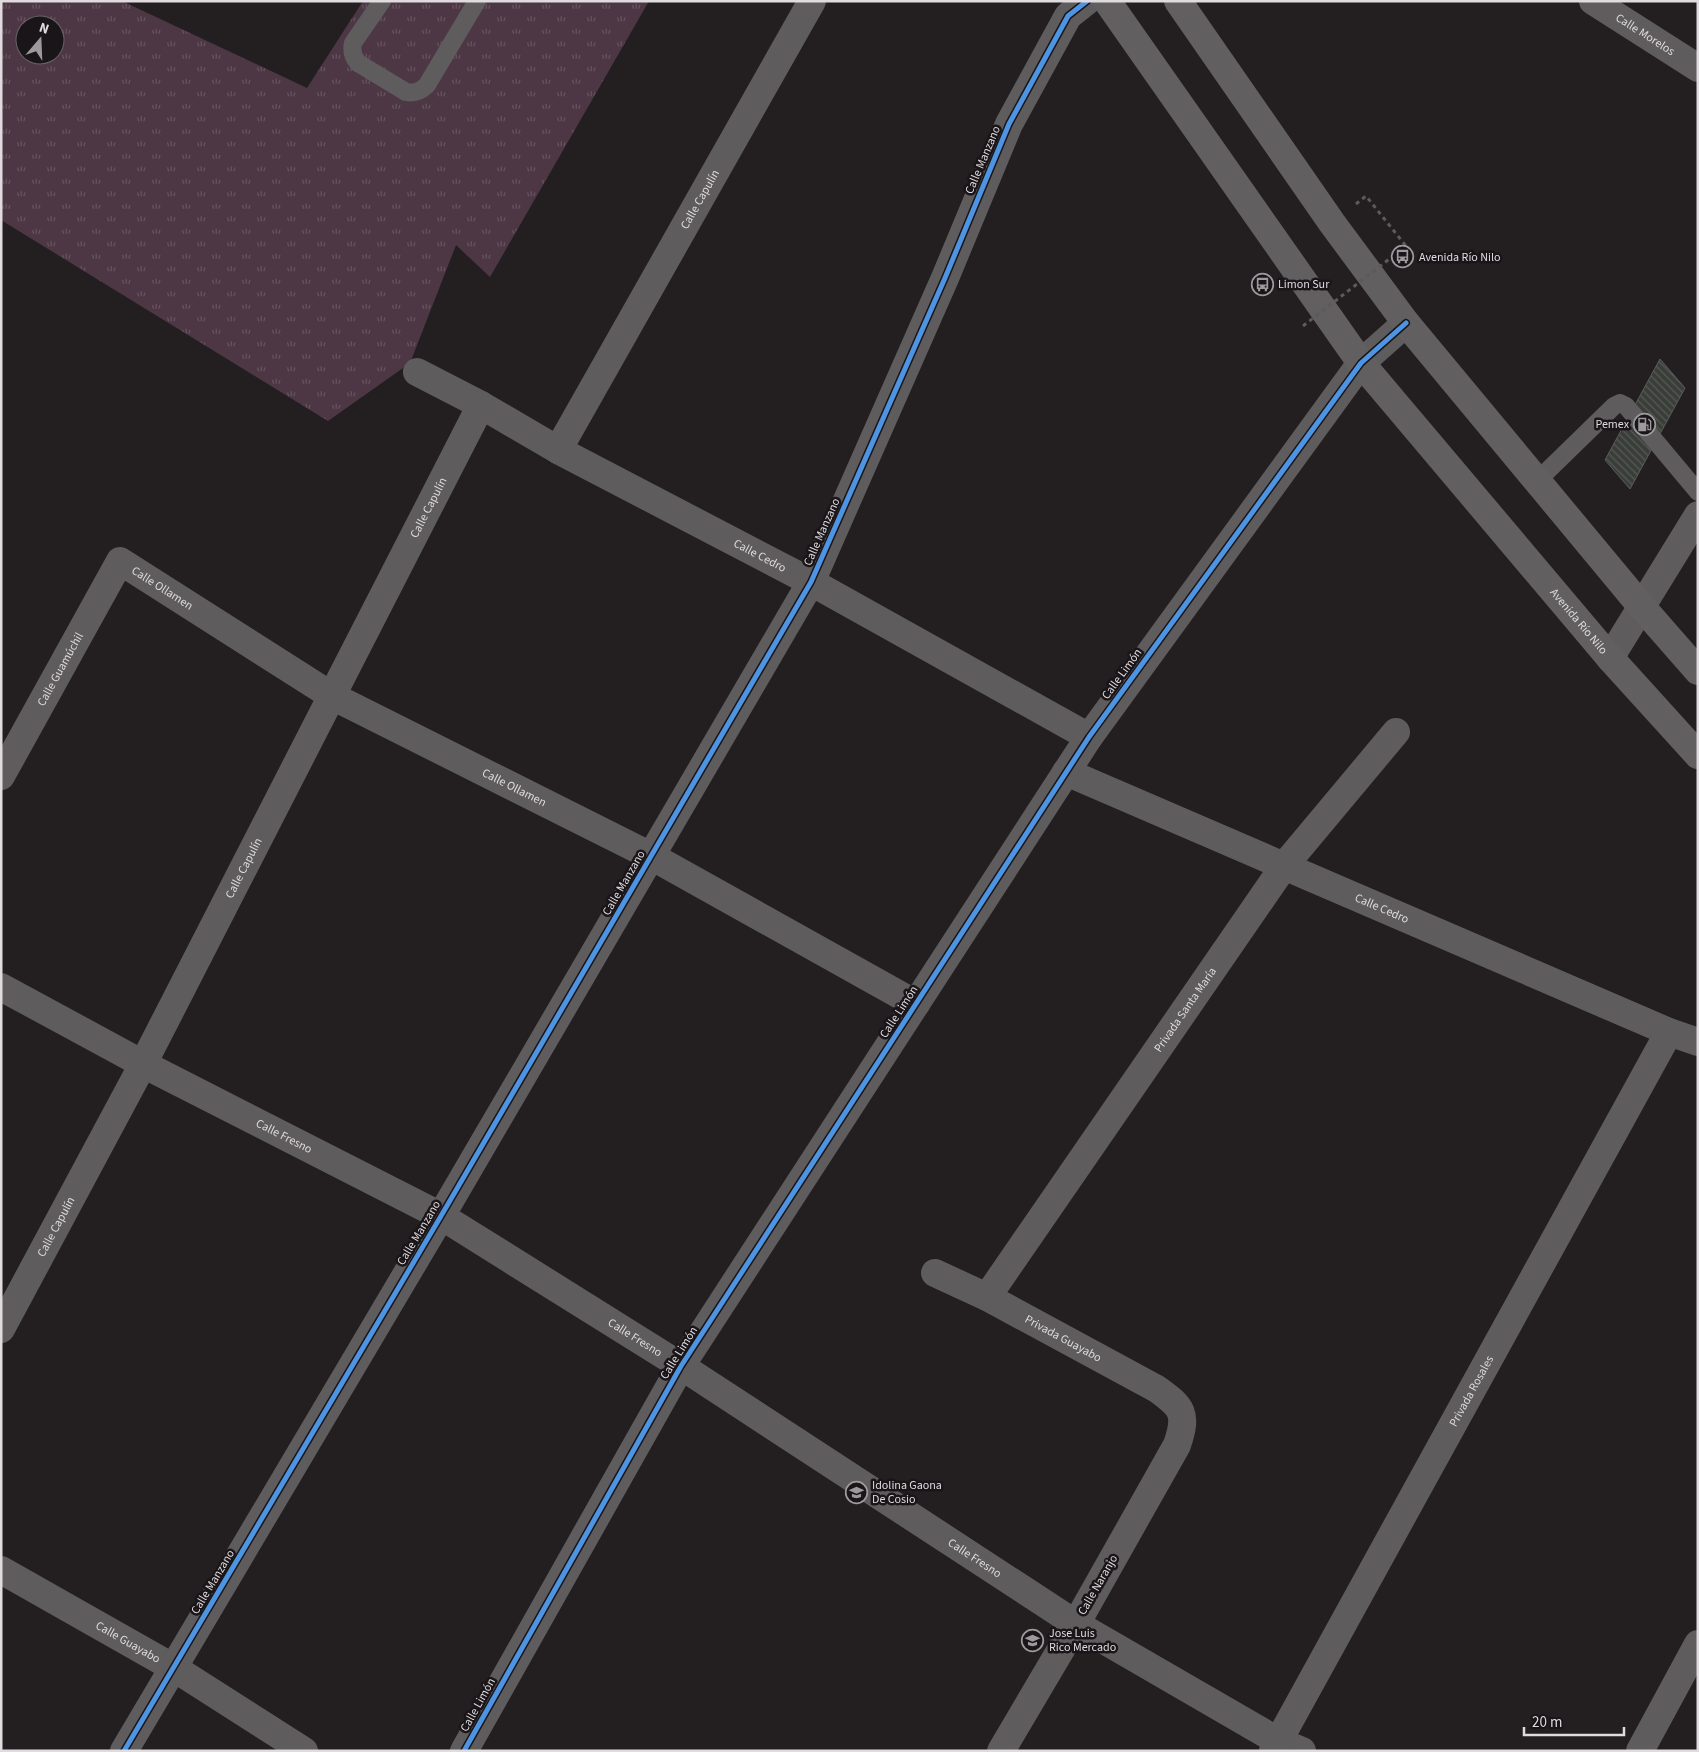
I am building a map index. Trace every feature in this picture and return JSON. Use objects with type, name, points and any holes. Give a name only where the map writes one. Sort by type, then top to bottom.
[{"type":"main road","name":"Avenida Río Nilo","points":[[1107,1],[1361,363],[1610,658],[1698,755]]},
{"type":"main road","points":[[1178,1],[1332,223],[1406,323],[1641,606],[1698,670]]},
{"type":"street","name":"Calle Capulín","points":[[558,450],[812,1]]},
{"type":"street","name":"Calle Manzano","points":[[124,1751],[441,1216],[811,582],[1009,124],[1068,16],[1087,1]]},
{"type":"street","name":"Calle Morelos","points":[[1593,1],[1698,68]]},
{"type":"street","name":"Calle Limón","points":[[464,1751],[681,1366],[1089,737],[1361,363],[1406,323]]},
{"type":"street","name":"Calle Cedro","points":[[417,372],[481,405],[558,450],[811,582],[1089,737]]},
{"type":"street","name":"Calle Capulín","points":[[1,1329],[143,1064],[481,405]]},
{"type":"street","points":[[1610,658],[1698,515]]},
{"type":"street","name":"Calle Ollamen","points":[[120,560],[332,696],[651,856],[916,1004]]},
{"type":"street","name":"Calle Guamúchil","points":[[1,776],[120,560]]},
{"type":"street","name":"Privada Santa María","points":[[987,1297],[1284,866],[1396,732]]},
{"type":"street","name":"Calle Cedro","points":[[1066,772],[1669,1032],[1698,1042]]},
{"type":"street","name":"Calle Fresno","points":[[1,987],[143,1064],[441,1216],[681,1366],[1076,1624],[1284,1747]]},
{"type":"street","name":"Privada Rosales","points":[[1284,1747],[1669,1032]]},
{"type":"street","name":"Privada Guayabo","points":[[935,1273],[987,1297],[1157,1390],[1178,1405],[1183,1414]]},
{"type":"street","name":"Calle Naranjo","points":[[1001,1751],[1076,1624],[1177,1445],[1180,1438],[1183,1414]]},
{"type":"street","name":"Calle Guayabo","points":[[1,1570],[174,1668],[304,1751]]},
{"type":"street","points":[[1640,1751],[1698,1644]]},
{"type":"lane","points":[[382,1],[354,43],[352,48],[354,59],[406,92],[411,93],[422,90],[427,85],[477,1]]},
{"type":"lane","points":[[1538,481],[1614,406],[1620,403],[1626,406],[1698,492]]},
{"type":"path","points":[[1303,326],[1406,246],[1366,196]]},
{"type":"green space","points":[[1,1],[122,1],[307,88],[363,1],[649,1],[490,277],[456,245],[410,363],[328,421],[1,220]]},
{"type":"building","name":"Pemex","points":[[1660,359],[1685,388],[1630,489],[1605,460]]},
{"type":"cycle path","points":[[124,1751],[441,1216],[811,582],[945,278],[1009,124],[1068,16],[1087,1]]},
{"type":"cycle path","points":[[464,1751],[681,1366],[1089,737],[1361,363],[1406,323]]},
{"type":"place","name":"Avenida Río Nilo","points":[[1403,257]]},
{"type":"place","name":"Limon Sur","points":[[1262,284]]},
{"type":"place","name":"Pemex","points":[[1645,424]]},
{"type":"place","name":"Idolina Gaona De Cosio","points":[[856,1492]]},
{"type":"place","name":"Jose Luis Rico Mercado","points":[[1033,1640]]}]
